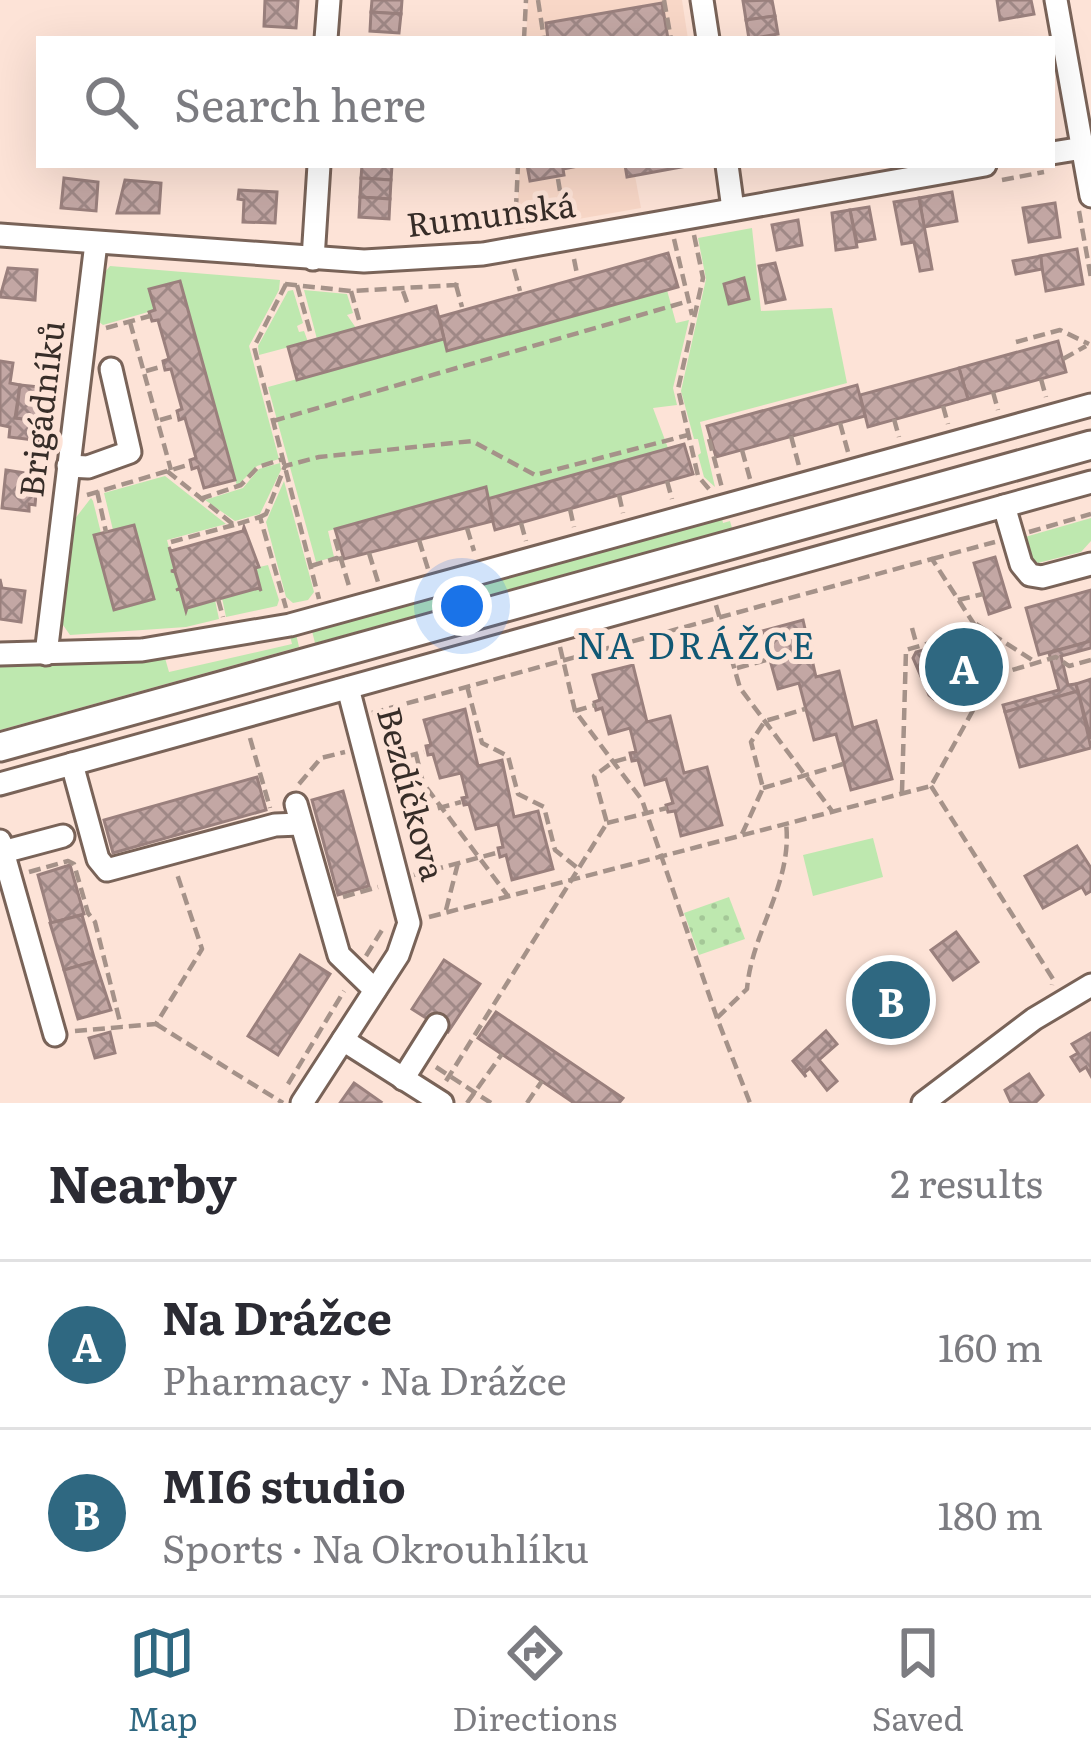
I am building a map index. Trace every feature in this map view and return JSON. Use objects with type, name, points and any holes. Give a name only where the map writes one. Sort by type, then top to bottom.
[{"type":"main road","points":[[0,747],[1091,445]]},
{"type":"street","points":[[326,36],[329,0]]},
{"type":"street","points":[[702,0],[708,36]]},
{"type":"street","points":[[1056,0],[1083,148],[1085,204]]},
{"type":"street","points":[[1055,153],[1083,148]]},
{"type":"street","points":[[313,259],[319,168]]},
{"type":"street","points":[[727,168],[733,209]]},
{"type":"street","name":"Rumunská","points":[[0,236],[364,261],[482,254],[968,168]]},
{"type":"street","name":"Brigádníků","points":[[46,654],[96,243]]},
{"type":"street","points":[[68,466],[88,467],[131,450],[111,369]]},
{"type":"street","points":[[0,654],[142,650],[290,626],[1091,405]]},
{"type":"street","points":[[0,784],[1004,506],[1090,487]]},
{"type":"street","points":[[1004,506],[1022,564],[1030,575],[1042,577],[1091,564]]},
{"type":"street","name":"Bezdíčkova","points":[[285,1102],[343,1040],[404,943],[409,922],[348,688]]},
{"type":"street","points":[[72,764],[104,869],[275,825],[294,804]]},
{"type":"street","points":[[294,804],[339,955],[375,990]]},
{"type":"street","points":[[55,1035],[2,846],[63,836]]},
{"type":"street","points":[[923,1103],[1061,1002],[1091,986]]},
{"type":"street","points":[[403,1079],[437,1025]]},
{"type":"street","points":[[343,1040],[438,1101]]},
{"type":"path","points":[[524,36],[526,0]]},
{"type":"path","points":[[538,0],[544,36]]},
{"type":"path","points":[[664,0],[670,36]]},
{"type":"path","points":[[514,234],[518,168]]},
{"type":"path","points":[[557,179],[566,227]]},
{"type":"path","points":[[1085,204],[1091,278]]},
{"type":"path","points":[[690,218],[703,278],[678,389],[698,476]]},
{"type":"path","points":[[674,239],[693,320]]},
{"type":"path","points":[[574,259],[578,274]]},
{"type":"path","points":[[514,268],[520,291]]},
{"type":"path","points":[[297,285],[311,335]]},
{"type":"path","points":[[456,285],[462,307]]},
{"type":"path","points":[[285,288],[254,347],[323,616]]},
{"type":"path","points":[[351,290],[359,320]]},
{"type":"path","points":[[403,290],[409,308]]},
{"type":"path","points":[[273,421],[688,301]]},
{"type":"path","points":[[95,331],[150,316]]},
{"type":"path","points":[[130,322],[169,471],[234,525]]},
{"type":"path","points":[[1016,342],[1060,330],[1090,344]]},
{"type":"path","points":[[1063,359],[1090,344]]},
{"type":"path","points":[[144,372],[164,366]]},
{"type":"path","points":[[1041,379],[1046,398]]},
{"type":"path","points":[[993,392],[998,411]]},
{"type":"path","points":[[944,406],[948,425]]},
{"type":"path","points":[[158,421],[178,415]]},
{"type":"path","points":[[840,423],[854,470]]},
{"type":"path","points":[[200,499],[242,485],[258,467],[320,457],[472,441],[535,475],[688,435]]},
{"type":"path","points":[[791,436],[804,484]]},
{"type":"path","points":[[709,439],[722,488]]},
{"type":"path","points":[[742,450],[750,480]]},
{"type":"path","points":[[171,542],[266,514],[284,463]]},
{"type":"path","points":[[64,504],[191,464]]},
{"type":"path","points":[[97,491],[106,532]]},
{"type":"path","points":[[260,517],[290,626]]},
{"type":"path","points":[[467,528],[481,573]]},
{"type":"path","points":[[335,539],[351,591]]},
{"type":"path","points":[[419,540],[433,585]]},
{"type":"path","points":[[369,553],[384,599]]},
{"type":"path","points":[[256,558],[271,554]]},
{"type":"path","points":[[310,566],[338,558],[342,563]]},
{"type":"path","points":[[356,717],[932,559],[1004,672]]},
{"type":"path","points":[[711,587],[740,688],[832,811]]},
{"type":"path","points":[[958,600],[982,594]]},
{"type":"path","points":[[218,599],[224,622]]},
{"type":"path","points":[[971,621],[1036,663]]},
{"type":"path","points":[[912,628],[918,646]]},
{"type":"path","points":[[902,793],[906,650],[977,629]]},
{"type":"path","points":[[556,631],[575,711],[642,800],[750,1103]]},
{"type":"path","points":[[55,1035],[156,1024],[285,1102],[386,925],[394,929],[931,786],[987,681],[1056,657],[1069,666],[1091,660]]},
{"type":"path","points":[[735,669],[766,660]]},
{"type":"path","points":[[972,663],[1000,664]]},
{"type":"path","points":[[467,686],[482,743],[508,756],[518,794],[544,807],[556,850],[580,870]]},
{"type":"path","points":[[575,711],[595,705]]},
{"type":"path","points":[[742,834],[764,788],[751,742],[765,721],[806,709]]},
{"type":"path","points":[[243,716],[272,816],[294,804],[321,758],[345,752]]},
{"type":"path","points":[[369,766],[424,752]]},
{"type":"path","points":[[416,754],[423,783],[508,896]]},
{"type":"path","points":[[438,1101],[473,1041],[473,1033],[607,823],[594,776],[631,757]]},
{"type":"path","points":[[764,788],[843,764]]},
{"type":"path","points":[[931,786],[1054,979],[1052,987],[1061,1002]]},
{"type":"path","points":[[385,823],[461,802]]},
{"type":"path","points":[[607,823],[667,808]]},
{"type":"path","points":[[716,1018],[747,989],[749,959],[785,867],[786,823]]},
{"type":"path","points":[[156,1024],[202,950],[170,854]]},
{"type":"path","points":[[400,878],[496,854]]},
{"type":"path","points":[[10,877],[68,861],[74,864],[95,922],[122,1026]]},
{"type":"path","points":[[445,912],[458,863]]},
{"type":"path","points":[[340,898],[371,889]]},
{"type":"path","points":[[467,1103],[502,1054]]},
{"type":"path","points":[[418,1055],[491,1103]]},
{"type":"path","points":[[527,1103],[542,1081]]},
{"type":"shaded area","points":[[528,0],[682,0],[688,36],[526,36]]},
{"type":"shaded area","points":[[520,168],[676,168],[635,176],[641,208],[516,230]]},
{"type":"green space","points":[[752,228],[761,311],[832,308],[847,383],[700,422],[715,487],[704,477],[698,439],[694,439],[681,391],[706,279],[698,238]]},
{"type":"green space","points":[[110,266],[280,280],[249,346],[279,459],[257,466],[237,486],[180,281],[150,290],[155,310],[103,325],[98,321],[105,272]]},
{"type":"green space","points":[[293,290],[303,323],[297,326],[308,342],[259,355],[258,346],[288,291]]},
{"type":"green space","points":[[304,290],[347,294],[353,313],[347,315],[356,328],[317,339]]},
{"type":"green space","points":[[667,290],[676,323],[689,320],[673,388],[677,405],[653,408],[668,448],[488,499],[485,487],[328,531],[334,557],[316,562],[268,387],[444,339],[448,351]]},
{"type":"green space","points":[[280,463],[260,514],[235,521],[205,500],[243,488],[259,469]]},
{"type":"green space","points":[[165,476],[226,524],[167,540],[185,608],[215,600],[219,619],[186,627],[70,635],[63,625],[63,611],[74,520],[91,498],[101,533],[94,536],[115,609],[153,599],[134,525],[113,530],[104,493]]},
{"type":"green space","points":[[284,481],[314,592],[308,600],[293,603],[286,597],[266,522]]},
{"type":"green space","points":[[722,518],[732,528],[315,643],[312,631]]},
{"type":"green space","points":[[1091,518],[1091,541],[1081,552],[1038,563],[1026,555],[1018,539]]},
{"type":"green space","points":[[268,565],[277,606],[226,617],[222,598],[260,588],[255,568]]},
{"type":"green space","points":[[296,634],[299,647],[0,730],[0,666],[165,658],[169,672],[292,644],[290,636]]},
{"type":"green space","points":[[873,838],[883,877],[813,896],[803,855]]},
{"type":"green space","points":[[729,897],[745,939],[699,955],[684,913]]},
{"type":"building","points":[[265,0],[298,0],[296,28],[264,26]]},
{"type":"building","points":[[372,0],[402,0],[401,14],[371,12]]},
{"type":"building","points":[[772,0],[775,16],[746,20],[743,1]]},
{"type":"building","points":[[997,0],[1031,0],[1034,14],[1000,20]]},
{"type":"building","points":[[662,3],[668,36],[548,36],[546,23]]},
{"type":"building","points":[[371,12],[401,14],[399,33],[370,31]]},
{"type":"building","points":[[775,16],[778,34],[749,36],[746,20]]},
{"type":"building","points":[[362,168],[392,168],[391,180],[361,178]]},
{"type":"building","points":[[528,168],[568,168],[563,169],[564,175],[530,181]]},
{"type":"building","points":[[626,168],[676,168],[627,177]]},
{"type":"building","points":[[64,178],[98,182],[96,211],[61,208]]},
{"type":"building","points":[[361,178],[391,180],[390,199],[360,197]]},
{"type":"building","points":[[125,180],[161,183],[159,213],[117,213]]},
{"type":"building","points":[[239,190],[277,192],[275,223],[243,222],[244,200],[238,199]]},
{"type":"building","points":[[952,192],[957,221],[924,227],[919,198]]},
{"type":"building","points":[[360,197],[390,199],[389,219],[359,217]]},
{"type":"building","points":[[919,198],[932,269],[920,271],[914,242],[902,244],[894,202]]},
{"type":"building","points":[[1055,203],[1060,237],[1029,242],[1023,208]]},
{"type":"building","points":[[869,207],[875,239],[857,242],[850,210]]},
{"type":"building","points":[[850,210],[857,247],[836,250],[832,213]]},
{"type":"building","points":[[798,220],[802,245],[777,250],[772,225]]},
{"type":"building","points":[[1077,249],[1083,284],[1046,291],[1040,256]]},
{"type":"building","points":[[668,253],[678,287],[447,351],[439,317]]},
{"type":"building","points":[[1041,256],[1042,269],[1016,274],[1013,261]]},
{"type":"building","points":[[775,263],[785,299],[766,303],[759,266]]},
{"type":"building","points":[[8,268],[37,270],[35,300],[0,297]]},
{"type":"building","points":[[744,278],[749,299],[729,304],[724,284]]},
{"type":"building","points":[[180,281],[235,480],[204,488],[198,467],[192,469],[190,460],[196,458],[185,418],[179,420],[177,411],[182,409],[171,369],[165,370],[163,361],[169,359],[158,320],[152,321],[149,312],[155,310],[149,289]]},
{"type":"building","points":[[436,306],[444,339],[297,380],[288,347]]},
{"type":"building","points":[[1058,341],[1066,372],[968,399],[959,368]]},
{"type":"building","points":[[0,361],[13,363],[10,383],[20,385],[15,418],[54,423],[51,442],[9,437],[10,427],[0,425]]},
{"type":"building","points":[[959,368],[968,399],[868,427],[860,395]]},
{"type":"building","points":[[20,385],[50,388],[46,422],[16,418]]},
{"type":"building","points":[[857,385],[865,416],[716,457],[707,426]]},
{"type":"building","points":[[684,444],[693,474],[495,530],[487,499]]},
{"type":"building","points":[[6,470],[38,475],[35,505],[29,504],[29,511],[2,508]]},
{"type":"building","points":[[486,487],[493,521],[344,559],[335,529]]},
{"type":"building","points":[[134,525],[154,599],[114,610],[94,535]]},
{"type":"building","points":[[244,527],[259,567],[255,568],[261,591],[186,611],[180,589],[176,590],[180,588],[171,571],[175,570],[169,547],[171,551]]},
{"type":"building","points":[[995,557],[1010,607],[989,614],[974,563]]},
{"type":"building","points":[[0,579],[2,588],[25,591],[21,622],[0,619]]},
{"type":"building","points":[[1091,590],[1091,641],[1039,655],[1026,608]]},
{"type":"building","points":[[803,620],[816,677],[839,671],[853,728],[876,721],[892,779],[851,790],[836,734],[814,740],[799,683],[778,689],[762,631]]},
{"type":"building","points":[[956,641],[970,657],[977,682],[974,688],[934,699],[913,658],[916,652]]},
{"type":"building","points":[[1091,641],[1091,648],[1061,656],[1068,685],[1076,684],[1078,691],[1005,712],[1003,705],[1059,690],[1049,653]]},
{"type":"building","points":[[633,665],[647,722],[670,716],[684,773],[707,767],[722,825],[681,836],[675,811],[668,812],[666,805],[673,803],[666,779],[645,785],[638,760],[632,761],[630,753],[636,752],[630,728],[609,734],[602,708],[596,710],[594,702],[600,700],[593,675]]},
{"type":"building","points":[[1091,679],[1091,739],[1076,684]]},
{"type":"building","points":[[1078,691],[1091,748],[1020,767],[1005,712]]},
{"type":"building","points":[[465,709],[478,766],[502,760],[514,817],[538,811],[553,869],[512,880],[506,855],[500,857],[498,824],[476,829],[469,804],[464,805],[462,798],[467,797],[461,773],[440,778],[433,754],[428,755],[426,746],[431,745],[424,720]]},
{"type":"building","points":[[257,777],[266,810],[113,853],[104,820]]},
{"type":"building","points":[[343,791],[369,886],[338,895],[312,800]]},
{"type":"building","points":[[1077,846],[1091,868],[1091,891],[1086,894],[1082,887],[1043,908],[1025,876]]},
{"type":"building","points":[[70,865],[84,914],[51,923],[38,875]]},
{"type":"building","points":[[82,915],[95,961],[64,970],[50,923]]},
{"type":"building","points":[[956,932],[978,962],[953,980],[931,950]]},
{"type":"building","points":[[300,955],[330,974],[278,1055],[248,1036]]},
{"type":"building","points":[[444,960],[480,984],[448,1032],[412,1009]]},
{"type":"building","points":[[95,961],[111,1010],[78,1019],[64,970]]},
{"type":"building","points":[[891,981],[912,1005],[878,1033],[858,1008]]},
{"type":"building","points":[[496,1012],[623,1098],[619,1103],[574,1103],[478,1038]]},
{"type":"building","points":[[826,1031],[837,1044],[819,1060],[837,1081],[827,1090],[810,1068],[806,1077],[793,1061]]},
{"type":"building","points":[[110,1032],[115,1053],[95,1058],[89,1038]]},
{"type":"building","points":[[1091,1033],[1091,1076],[1086,1067],[1080,1071],[1071,1057],[1078,1053],[1072,1044]]},
{"type":"building","points":[[1029,1074],[1043,1095],[1035,1103],[1011,1103],[1005,1090]]},
{"type":"building","points":[[354,1083],[381,1102],[340,1103]]},
{"type":"place","name":"Na Drážce","points":[[964,667]]},
{"type":"place","name":"MI6 studio","points":[[891,1000]]},
{"type":"district","name":"NA DRÁŽCE","points":[[697,646]]}]
